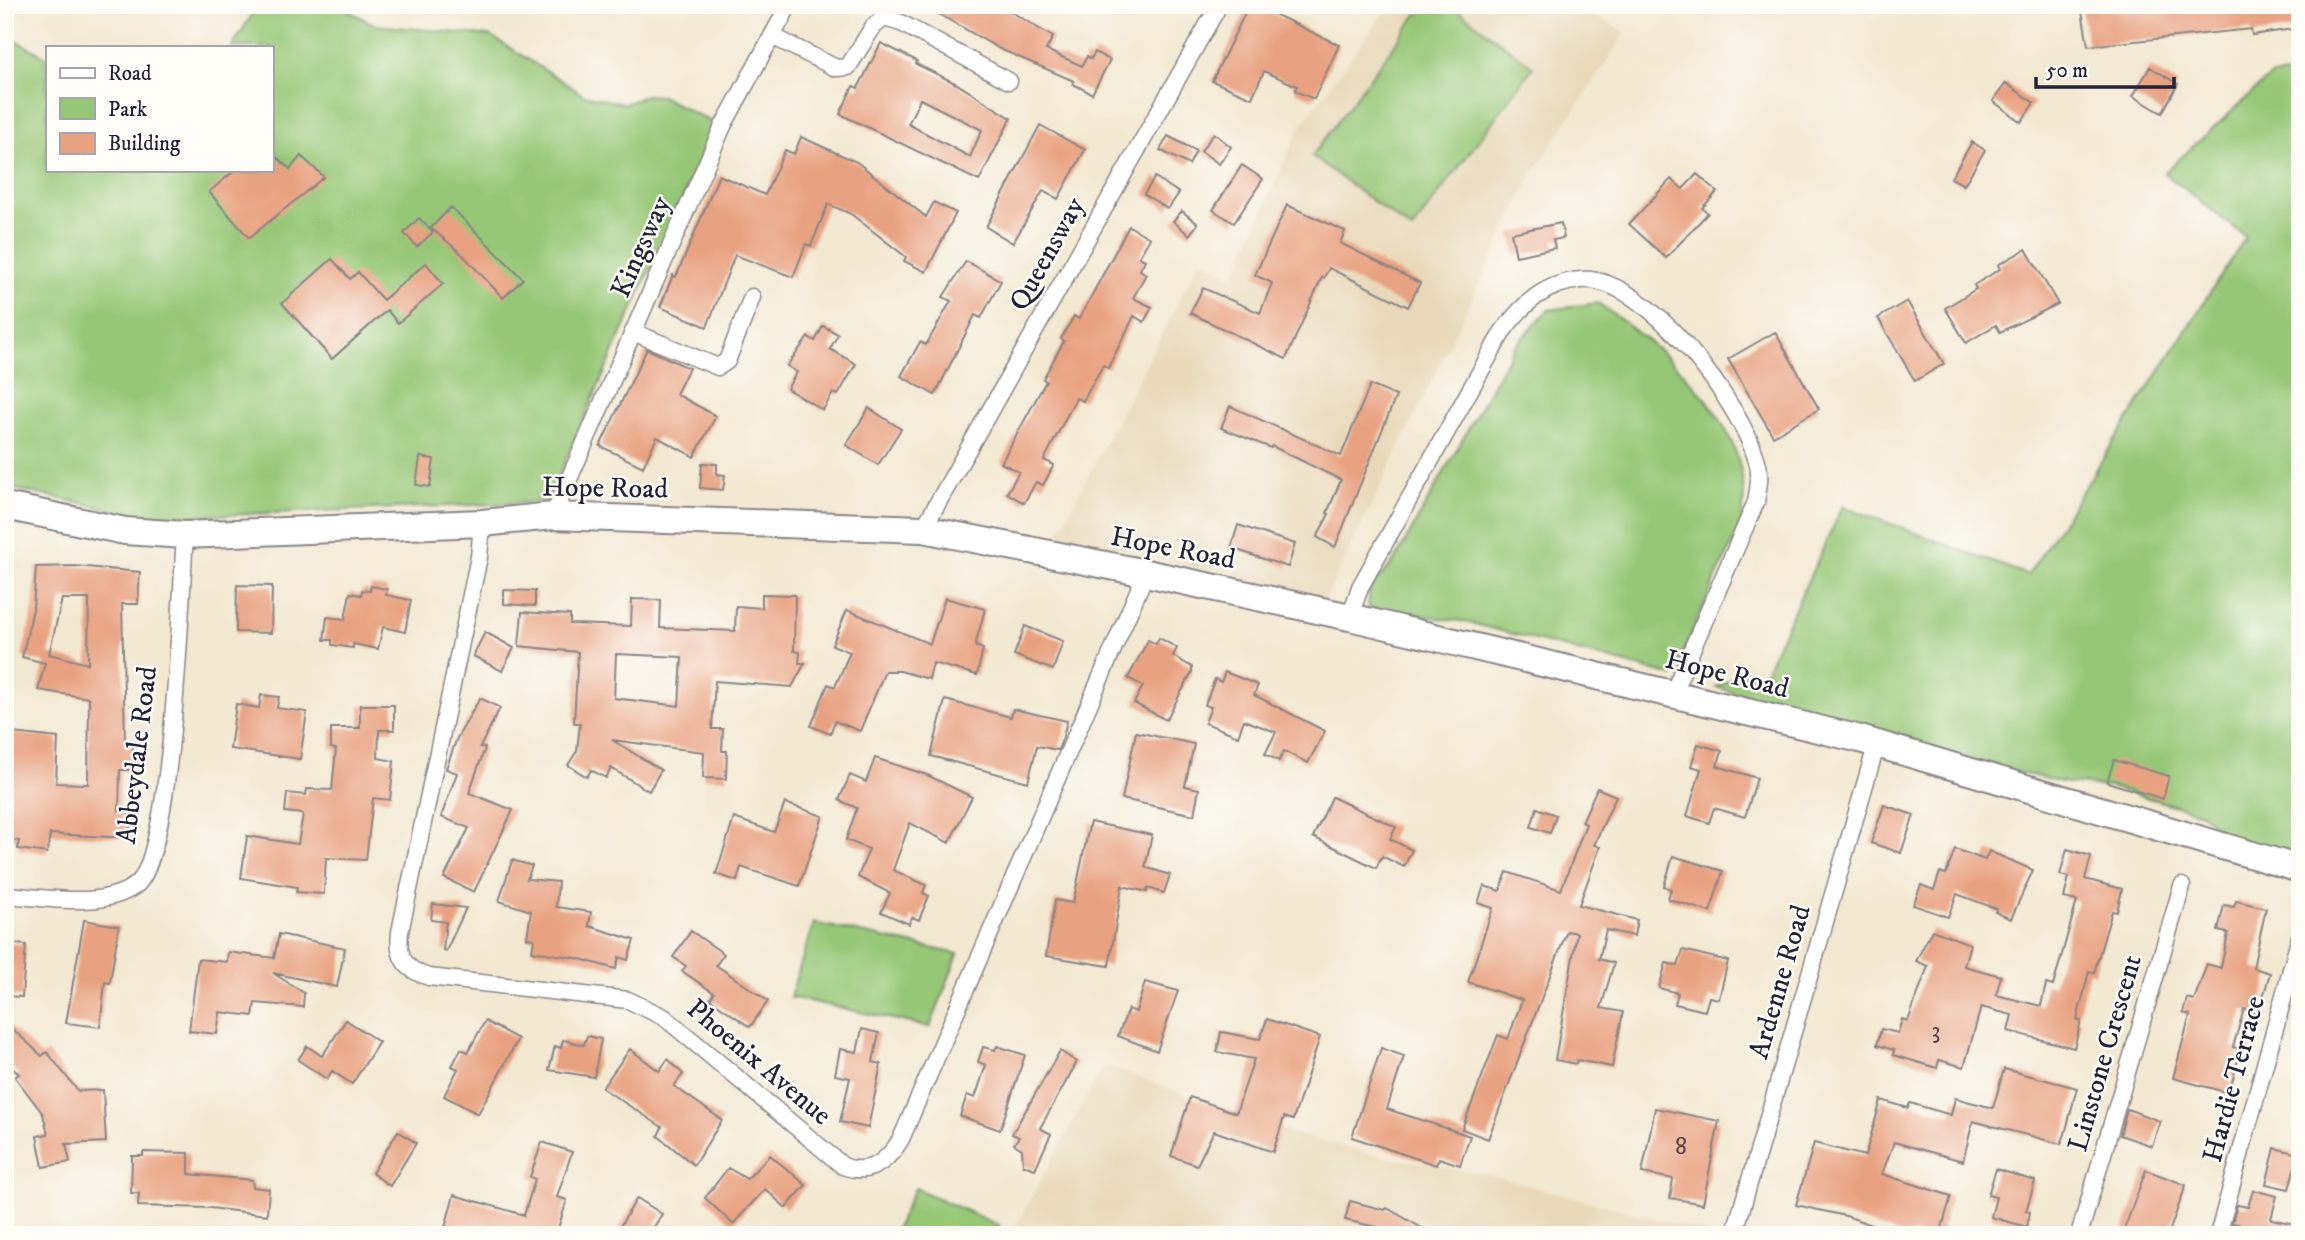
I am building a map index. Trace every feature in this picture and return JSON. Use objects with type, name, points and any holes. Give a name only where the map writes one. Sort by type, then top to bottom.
[{"type":"main road","name":"Hope Road","points":[[6,507],[125,531],[185,535],[482,523],[553,516],[923,529],[1350,617],[1673,693],[1877,744],[2300,869]]},
{"type":"street","name":"Kingsway","points":[[553,516],[723,126],[789,5]]},
{"type":"street","name":"Queensway","points":[[923,529],[1219,5]]},
{"type":"street","points":[[772,36],[836,68],[848,67],[873,27],[884,18],[901,23],[1009,81]]},
{"type":"street","points":[[1350,617],[1360,587],[1503,331],[1521,307],[1544,290],[1583,279],[1632,297],[1679,338],[1717,381],[1736,413],[1758,465],[1760,482],[1756,502],[1673,693]]},
{"type":"street","points":[[633,332],[718,368],[727,361],[752,298]]},
{"type":"street","name":"Phoenix Avenue","points":[[482,523],[479,556],[400,932],[399,951],[402,960],[417,974],[429,977],[608,998],[647,1007],[664,1017],[843,1166],[856,1171],[870,1169],[883,1162],[901,1139],[1146,573]]},
{"type":"street","name":"Abbeydale Road","points":[[5,895],[93,899],[118,894],[137,885],[144,876],[155,852],[168,766],[185,535]]},
{"type":"street","name":"Ardenne Road","points":[[1734,1235],[1877,744]]},
{"type":"street","name":"Linstone Crescent","points":[[2079,1235],[2182,887]]},
{"type":"street","name":"Hardie Terrace","points":[[2218,1235],[2300,937]]},
{"type":"shaded area","points":[[1389,5],[1573,5],[1626,32],[1533,173],[1325,600],[1058,534],[1200,260],[1234,276],[1300,127]]},
{"type":"shaded area","points":[[1104,1065],[1302,1136],[1384,1157],[1482,1173],[1716,1235],[1011,1235]]},
{"type":"green space","points":[[258,5],[338,5],[375,25],[491,36],[584,95],[625,104],[646,95],[661,96],[715,124],[547,502],[151,518],[5,487],[5,35],[46,56],[46,172],[273,172],[273,46],[233,46]]},
{"type":"green space","points":[[1424,5],[1451,5],[1533,67],[1412,230],[1312,156]]},
{"type":"green space","points":[[2300,73],[2300,859],[2231,841],[2201,813],[2110,787],[2066,783],[1940,755],[1716,687],[1740,674],[1764,674],[1843,506],[2028,575],[2246,237],[2164,173],[2271,76]]},
{"type":"green space","points":[[1598,303],[1651,344],[1702,394],[1721,422],[1736,452],[1743,485],[1739,530],[1673,676],[1467,622],[1368,608],[1369,590],[1395,560],[1514,347],[1548,310]]},
{"type":"green space","points":[[814,923],[958,954],[930,1027],[790,997]]},
{"type":"green space","points":[[915,1188],[1000,1226],[995,1235],[893,1235]]},
{"type":"building","points":[[923,5],[1000,5],[1053,37],[1046,50],[1082,66],[1087,56],[1091,59],[1095,52],[1110,60],[1092,94],[1073,84],[1074,81],[1000,49]]},
{"type":"building","points":[[1249,5],[1273,5],[1270,12],[1339,45],[1314,99],[1295,91],[1297,86],[1264,71],[1252,98],[1212,81]]},
{"type":"building","points":[[2081,5],[2300,5],[2300,28],[2252,35],[2251,29],[2088,46]]},
{"type":"building","points":[[881,43],[957,84],[1011,118],[979,181],[840,114],[853,86],[858,88]],"holes":[[[920,99],[982,130],[970,157],[908,124]]]},
{"type":"building","points":[[2150,67],[2178,84],[2162,113],[2133,96]]},
{"type":"building","points":[[2006,83],[2034,103],[2021,122],[1993,101]]},
{"type":"building","points":[[1040,125],[1085,150],[1058,199],[1043,191],[1013,243],[986,227]]},
{"type":"building","points":[[1214,133],[1231,147],[1219,164],[1201,151]]},
{"type":"building","points":[[1168,136],[1196,151],[1189,165],[1160,150]]},
{"type":"building","points":[[801,137],[857,162],[926,217],[934,202],[956,213],[926,272],[904,261],[906,257],[851,214],[828,204],[811,246],[806,244],[793,277],[735,255],[707,327],[660,307],[673,275],[676,277],[719,175],[765,195],[785,150],[794,154]]},
{"type":"building","points":[[1972,142],[1985,150],[1964,185],[1951,178]]},
{"type":"building","points":[[273,154],[290,169],[301,156],[324,177],[249,238],[209,192],[233,172],[273,172]]},
{"type":"building","points":[[1242,165],[1263,179],[1234,223],[1213,210]]},
{"type":"building","points":[[1697,174],[1717,192],[1702,208],[1708,213],[1666,258],[1629,224],[1671,179],[1683,189]]},
{"type":"building","points":[[1155,177],[1179,193],[1168,209],[1144,194]]},
{"type":"building","points":[[1287,205],[1345,231],[1340,243],[1420,283],[1408,307],[1329,268],[1324,278],[1322,277],[1286,359],[1190,313],[1203,288],[1260,313],[1272,283],[1255,275]]},
{"type":"building","points":[[451,207],[523,279],[503,298],[462,254],[431,228]]},
{"type":"building","points":[[1182,211],[1198,224],[1189,235],[1173,221]]},
{"type":"building","points":[[419,218],[433,232],[417,247],[404,233]]},
{"type":"building","points":[[1561,223],[1564,238],[1553,240],[1555,248],[1516,256],[1511,233]]},
{"type":"building","points":[[1129,226],[1150,238],[1139,257],[1145,260],[1140,270],[1146,274],[1133,298],[1152,307],[1144,322],[1134,316],[1108,368],[1103,365],[1083,401],[1076,398],[1044,460],[1054,465],[1043,485],[1036,482],[1024,503],[1007,493],[1019,472],[1001,463],[1046,381],[1043,379],[1064,341],[1061,339],[1074,316],[1079,319]]},
{"type":"building","points":[[2026,249],[2058,304],[2000,332],[1996,325],[1966,343],[1945,308],[1976,289],[1974,285],[2000,269],[1998,265]]},
{"type":"building","points":[[332,259],[350,279],[358,272],[383,300],[426,263],[443,284],[398,323],[387,310],[332,359],[282,303]]},
{"type":"building","points":[[966,261],[1001,281],[981,318],[975,315],[935,395],[901,376],[920,342],[926,345],[951,301],[943,297]]},
{"type":"building","points":[[1907,301],[1944,364],[1915,381],[1878,318]]},
{"type":"building","points":[[823,326],[838,334],[830,349],[856,364],[838,395],[833,393],[823,410],[787,389],[797,372],[787,366],[808,337],[815,341]]},
{"type":"building","points":[[1775,332],[1819,409],[1773,436],[1728,359]]},
{"type":"building","points":[[647,349],[689,368],[676,394],[716,416],[694,457],[657,437],[643,467],[600,446]]},
{"type":"building","points":[[1370,385],[1396,396],[1335,547],[1317,537],[1329,514],[1327,513],[1341,480],[1272,446],[1271,448],[1221,428],[1230,406],[1341,456]]},
{"type":"building","points":[[869,408],[901,429],[878,465],[846,445]]},
{"type":"building","points":[[420,457],[434,459],[430,487],[416,485]]},
{"type":"building","points":[[702,463],[717,464],[717,474],[725,475],[723,490],[700,488]]},
{"type":"building","points":[[1238,525],[1295,544],[1288,567],[1231,548]]},
{"type":"building","points":[[75,566],[140,572],[138,604],[122,604],[125,740],[133,740],[133,770],[120,770],[119,811],[129,811],[131,838],[50,834],[47,853],[18,849],[19,841],[5,839],[5,790],[13,733],[58,738],[56,783],[88,784],[89,698],[38,690],[45,663],[22,657],[33,609],[36,567]],"holes":[[[62,599],[89,599],[88,664],[49,654]]]},
{"type":"building","points":[[237,585],[272,586],[271,633],[236,632]]},
{"type":"building","points":[[371,586],[387,589],[386,595],[411,600],[405,632],[383,627],[378,649],[353,644],[353,648],[332,645],[332,640],[324,640],[327,617],[345,619],[350,593],[361,595],[362,590],[370,591]]},
{"type":"building","points":[[504,590],[535,591],[535,606],[504,604]]},
{"type":"building","points":[[762,594],[795,595],[794,651],[800,652],[799,663],[805,663],[792,687],[715,681],[712,729],[723,729],[722,751],[727,751],[726,779],[703,778],[704,752],[612,740],[661,770],[649,791],[611,768],[606,778],[591,770],[587,777],[568,765],[577,751],[580,723],[574,723],[578,652],[519,646],[522,612],[570,615],[570,624],[631,626],[632,599],[661,600],[660,628],[735,631],[736,606],[762,608]],"holes":[[[616,654],[682,657],[679,706],[614,698]]]},
{"type":"building","points":[[945,598],[985,609],[975,646],[983,649],[977,675],[933,663],[929,679],[900,671],[885,671],[860,731],[835,721],[830,734],[811,726],[828,684],[835,687],[850,652],[832,645],[847,610],[930,644]]},
{"type":"building","points":[[1025,626],[1063,641],[1053,670],[1014,655]]},
{"type":"building","points":[[485,632],[514,648],[502,671],[473,656]]},
{"type":"building","points":[[1159,638],[1177,648],[1173,656],[1192,667],[1192,672],[1166,720],[1134,703],[1143,686],[1128,678],[1148,640],[1156,644]]},
{"type":"building","points":[[1225,672],[1258,685],[1254,695],[1325,731],[1308,763],[1284,751],[1279,761],[1265,754],[1276,732],[1244,720],[1238,736],[1205,723],[1211,707],[1205,705],[1215,679],[1221,682]]},
{"type":"building","points":[[261,695],[279,697],[277,708],[307,712],[300,759],[230,749],[236,704],[259,708]]},
{"type":"building","points":[[480,698],[500,708],[480,747],[485,748],[469,793],[513,810],[474,892],[444,878],[469,828],[441,817],[457,773],[446,769],[457,738]]},
{"type":"building","points":[[945,700],[1011,717],[1013,709],[1067,721],[1058,750],[1037,746],[1028,782],[931,756]]},
{"type":"building","points":[[360,705],[394,705],[394,730],[379,730],[378,758],[394,761],[390,800],[373,798],[366,860],[326,858],[324,894],[296,892],[297,887],[241,878],[247,836],[298,844],[303,814],[285,812],[287,793],[306,795],[307,789],[332,790],[336,749],[331,748],[331,728],[360,728]]},
{"type":"building","points":[[1136,732],[1194,744],[1185,786],[1199,789],[1194,815],[1122,799]]},
{"type":"building","points":[[1698,744],[1722,751],[1717,766],[1757,778],[1745,817],[1714,808],[1709,823],[1687,816],[1701,769],[1691,766]]},
{"type":"building","points":[[875,758],[927,775],[972,797],[949,843],[910,823],[893,870],[926,885],[923,893],[929,896],[919,920],[912,917],[909,924],[881,912],[890,893],[858,877],[869,849],[846,840],[857,808],[839,800],[850,775],[866,782]]},
{"type":"building","points":[[2114,760],[2169,776],[2163,799],[2107,782]]},
{"type":"building","points":[[1597,788],[1616,796],[1594,845],[1600,847],[1579,905],[1637,920],[1634,936],[1606,930],[1599,959],[1614,963],[1601,1008],[1623,1012],[1612,1067],[1577,1060],[1576,1064],[1555,1060],[1577,933],[1567,931],[1488,1139],[1462,1129],[1498,1035],[1508,1039],[1522,1000],[1468,982],[1493,908],[1478,903],[1484,886],[1500,891],[1507,872],[1561,890],[1586,824],[1582,822]]},
{"type":"building","points":[[1332,797],[1396,827],[1390,839],[1412,850],[1404,867],[1382,856],[1376,868],[1313,837]]},
{"type":"building","points":[[785,803],[823,816],[799,886],[741,867],[737,881],[716,874],[734,818],[774,832]]},
{"type":"building","points":[[1884,805],[1914,815],[1901,853],[1871,843]]},
{"type":"building","points":[[1537,808],[1556,815],[1550,833],[1531,827]]},
{"type":"building","points":[[1090,822],[1152,835],[1145,867],[1170,875],[1164,893],[1148,888],[1147,892],[1122,886],[1109,966],[1046,956],[1055,900],[1073,903]]},
{"type":"building","points":[[1955,849],[1985,860],[1989,851],[2033,870],[2011,919],[1995,912],[1997,909],[1957,894],[1948,917],[1913,905],[1921,885],[1934,890],[1940,872],[1946,874]]},
{"type":"building","points":[[2067,849],[2091,856],[2085,879],[2122,889],[2117,912],[2112,911],[2094,973],[2089,971],[2077,1020],[2081,1021],[2074,1048],[2008,1031],[2012,1015],[1981,1007],[1964,1067],[1939,1060],[1937,1068],[1893,1055],[1894,1050],[1877,1045],[1881,1029],[1898,1033],[1902,1019],[1908,1021],[1928,966],[1916,961],[1932,930],[1970,944],[1964,966],[2001,976],[1996,995],[2041,1006],[2046,984],[2053,986],[2077,901],[2064,898],[2069,877],[2060,875]]},
{"type":"building","points":[[1673,856],[1723,871],[1710,912],[1668,899],[1671,889],[1664,886]]},
{"type":"building","points":[[512,860],[532,866],[527,879],[558,882],[556,907],[591,912],[589,926],[634,940],[628,960],[619,957],[616,969],[576,958],[532,951],[534,939],[527,938],[531,911],[499,901]]},
{"type":"building","points":[[2236,901],[2266,908],[2253,968],[2270,973],[2258,1014],[2244,1009],[2233,1047],[2241,1049],[2229,1093],[2173,1078],[2190,1015],[2183,1013],[2187,998],[2194,1000],[2207,964],[2221,968],[2228,933],[2218,931],[2224,905],[2234,907]]},
{"type":"building","points":[[433,904],[466,908],[446,951],[443,950],[446,922],[431,920]]},
{"type":"building","points":[[84,920],[119,926],[110,983],[105,982],[100,1027],[66,1023]]},
{"type":"building","points":[[691,931],[724,954],[716,965],[768,1001],[750,1027],[710,999],[714,993],[682,971],[686,966],[673,957]]},
{"type":"building","points":[[279,934],[345,948],[337,987],[273,973],[304,993],[303,1007],[255,1003],[253,1016],[220,1012],[217,1034],[189,1031],[198,959],[227,962],[228,952],[274,958]]},
{"type":"building","points":[[5,943],[26,945],[22,997],[5,996]]},
{"type":"building","points":[[1683,950],[1728,961],[1719,999],[1709,997],[1705,1011],[1675,1004],[1678,993],[1659,988],[1666,963],[1678,966]]},
{"type":"building","points":[[1145,982],[1178,991],[1157,1051],[1118,1036],[1128,1009],[1136,1012]]},
{"type":"building","points":[[1267,1019],[1320,1037],[1293,1120],[1284,1117],[1273,1152],[1214,1131],[1197,1165],[1171,1156],[1190,1097],[1236,1113],[1254,1059],[1217,1052],[1221,1032],[1260,1039]]},
{"type":"building","points":[[346,1020],[379,1042],[352,1084],[332,1071],[327,1079],[298,1060],[307,1046],[322,1056]]},
{"type":"building","points":[[485,1021],[518,1039],[478,1114],[444,1096],[458,1069],[452,1066],[461,1049],[468,1052]]},
{"type":"building","points":[[5,1022],[42,1056],[47,1052],[78,1091],[103,1090],[106,1142],[66,1144],[70,1162],[43,1167],[37,1136],[48,1134],[43,1114],[15,1077],[19,1074],[5,1062]]},
{"type":"building","points":[[862,1029],[879,1033],[873,1062],[881,1064],[868,1128],[840,1122],[850,1078],[835,1075],[840,1049],[857,1052]]},
{"type":"building","points":[[587,1036],[601,1039],[594,1077],[549,1070],[555,1046],[561,1048],[563,1040],[584,1045]]},
{"type":"building","points":[[997,1046],[1025,1055],[1000,1130],[960,1116],[967,1095],[975,1098],[986,1065],[978,1062],[983,1047],[995,1050]]},
{"type":"building","points":[[1381,1048],[1404,1056],[1387,1109],[1470,1136],[1460,1165],[1439,1158],[1436,1165],[1352,1137]]},
{"type":"building","points":[[630,1049],[659,1071],[668,1059],[683,1074],[674,1086],[722,1120],[694,1165],[658,1136],[662,1127],[602,1088]]},
{"type":"building","points":[[1060,1051],[1077,1062],[1040,1128],[1051,1134],[1035,1169],[1023,1165],[1022,1149],[1014,1144],[1019,1137],[1012,1134]]},
{"type":"building","points":[[2004,1069],[2077,1088],[2065,1134],[2061,1144],[1973,1121],[1963,1161],[1894,1142],[1882,1174],[1951,1196],[1940,1235],[1902,1235],[1846,1216],[1796,1205],[1814,1143],[1865,1156],[1881,1100],[1908,1108],[1910,1103],[1951,1115],[1955,1098],[1993,1108]]},
{"type":"building","points":[[1655,1108],[1719,1121],[1703,1204],[1670,1198],[1673,1179],[1642,1173]]},
{"type":"building","points":[[2127,1109],[2160,1121],[2152,1146],[2120,1135]]},
{"type":"building","points":[[398,1131],[416,1143],[390,1186],[372,1173]]},
{"type":"building","points":[[542,1142],[572,1152],[557,1197],[567,1200],[556,1235],[457,1235],[444,1231],[454,1195],[524,1215],[535,1179],[530,1177]]},
{"type":"building","points":[[2275,1148],[2298,1154],[2289,1189],[2266,1184]]},
{"type":"building","points":[[143,1152],[189,1153],[189,1174],[252,1180],[253,1187],[269,1189],[267,1215],[210,1208],[138,1206],[139,1193],[131,1193],[132,1156],[143,1156]]},
{"type":"building","points":[[770,1155],[806,1185],[786,1208],[765,1189],[733,1224],[705,1198],[728,1168],[747,1179]]},
{"type":"building","points":[[1996,1169],[2035,1181],[2026,1211],[2030,1212],[2027,1227],[1991,1217],[1996,1197],[1988,1195]]},
{"type":"building","points":[[2146,1170],[2186,1185],[2168,1235],[2122,1235]]},
{"type":"building","points":[[2253,1190],[2277,1196],[2271,1219],[2300,1225],[2300,1235],[2237,1235],[2239,1224],[2232,1223],[2237,1205],[2248,1207]]},
{"type":"building","points":[[637,1198],[662,1214],[649,1235],[615,1235]]},
{"type":"building","points":[[1350,1201],[1385,1210],[1387,1208],[1434,1235],[1371,1235],[1376,1227],[1345,1220]]}]
